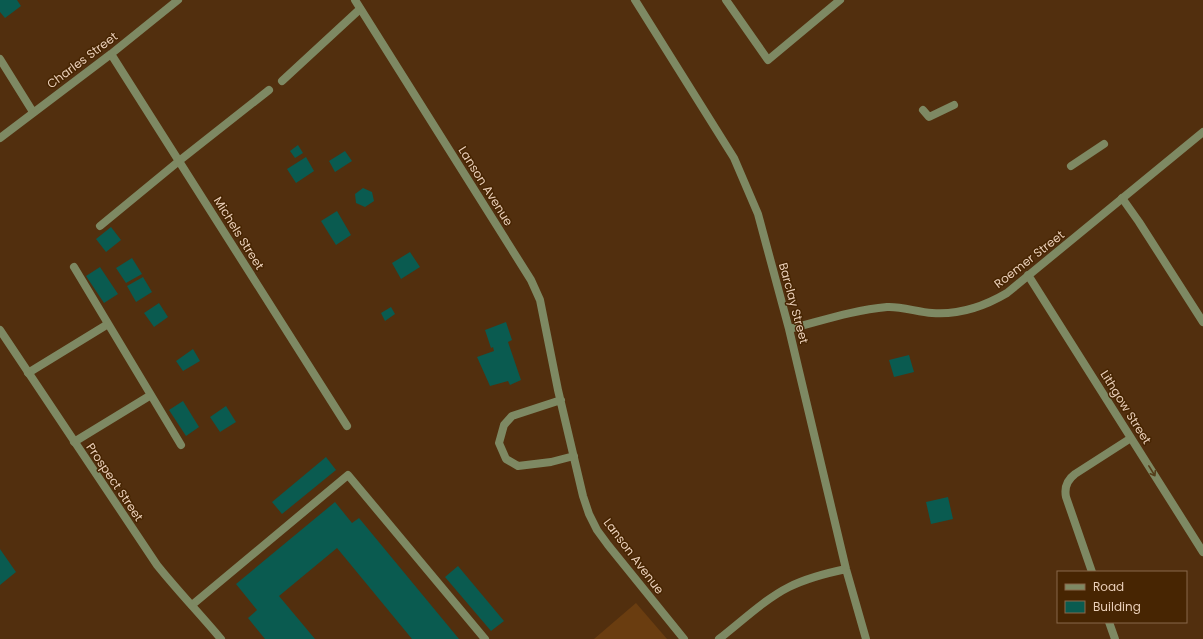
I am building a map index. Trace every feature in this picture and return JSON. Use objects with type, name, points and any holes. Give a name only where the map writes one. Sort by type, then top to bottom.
[{"type":"street","name":"Charles Street","points":[[0,138],[111,54],[178,0]]},
{"type":"street","name":"Lanson Avenue","points":[[355,0],[531,280],[540,300],[561,400],[583,496],[589,514],[597,530],[684,639]]},
{"type":"street","name":"Barclay Street","points":[[635,0],[734,158],[758,214],[788,328],[846,569],[866,639]]},
{"type":"street","points":[[726,0],[768,60],[840,0]]},
{"type":"street","points":[[282,81],[360,9]]},
{"type":"street","name":"Michels Street","points":[[111,54],[347,426]]},
{"type":"street","points":[[0,59],[34,112]]},
{"type":"street","points":[[100,226],[269,90]]},
{"type":"street","points":[[923,110],[929,117],[954,104]]},
{"type":"street","name":"Roemer Street","points":[[788,328],[854,312],[888,307],[933,313],[949,312],[966,310],[994,300],[1007,293],[1203,132]]},
{"type":"street","points":[[1071,166],[1104,144]]},
{"type":"street","points":[[1122,198],[1203,322]]},
{"type":"street","points":[[74,268],[181,445]]},
{"type":"street","name":"Lithgow Street","points":[[1028,275],[1203,552]]},
{"type":"street","points":[[28,373],[108,324]]},
{"type":"street","name":"Prospect Street","points":[[0,330],[156,565],[221,639]]},
{"type":"street","points":[[74,442],[151,395]]},
{"type":"street","points":[[561,400],[512,416],[504,425],[499,443],[506,459],[518,466],[551,462],[574,456]]},
{"type":"street","points":[[1092,571],[1066,497],[1066,484],[1074,474],[1131,438]]},
{"type":"street","points":[[192,605],[348,475],[485,639]]},
{"type":"street","points":[[719,639],[766,602],[789,587],[805,580],[846,569]]},
{"type":"street","points":[[1109,623],[1115,639]]},
{"type":"shaded area","points":[[636,603],[667,639],[594,639]]},
{"type":"building","points":[[0,0],[17,0],[21,6],[5,18],[0,12]]},
{"type":"building","points":[[298,145],[303,153],[295,158],[290,151]]},
{"type":"building","points":[[345,151],[352,161],[335,172],[329,161]]},
{"type":"building","points":[[306,157],[314,171],[296,183],[287,169]]},
{"type":"building","points":[[363,188],[372,192],[374,201],[365,207],[356,203],[355,194]]},
{"type":"building","points":[[337,211],[351,235],[336,245],[321,221]]},
{"type":"building","points":[[111,227],[121,240],[106,252],[96,239]]},
{"type":"building","points":[[410,252],[420,267],[401,279],[392,263]]},
{"type":"building","points":[[132,258],[142,274],[126,283],[116,268]]},
{"type":"building","points":[[100,267],[118,294],[104,303],[86,276]]},
{"type":"building","points":[[143,277],[152,292],[136,302],[127,286]]},
{"type":"building","points":[[159,303],[168,317],[154,327],[144,313]]},
{"type":"building","points":[[391,307],[395,314],[385,321],[381,313]]},
{"type":"building","points":[[506,322],[512,340],[508,342],[521,380],[510,385],[508,381],[490,386],[477,357],[494,351],[493,347],[491,348],[485,330]]},
{"type":"building","points":[[193,349],[200,361],[183,371],[176,361]]},
{"type":"building","points":[[909,355],[914,372],[894,377],[889,360]]},
{"type":"building","points":[[183,401],[199,427],[186,436],[169,410]]},
{"type":"building","points":[[226,406],[236,422],[220,432],[210,417]]},
{"type":"building","points":[[326,457],[336,470],[282,514],[272,502]]},
{"type":"building","points":[[948,497],[953,519],[931,524],[926,502]]},
{"type":"building","points":[[335,502],[352,523],[359,518],[459,639],[412,639],[337,548],[279,596],[315,639],[265,639],[248,618],[257,610],[236,584]]},
{"type":"building","points":[[0,549],[16,572],[0,585]]},
{"type":"building","points":[[458,566],[504,621],[491,631],[445,577]]}]
